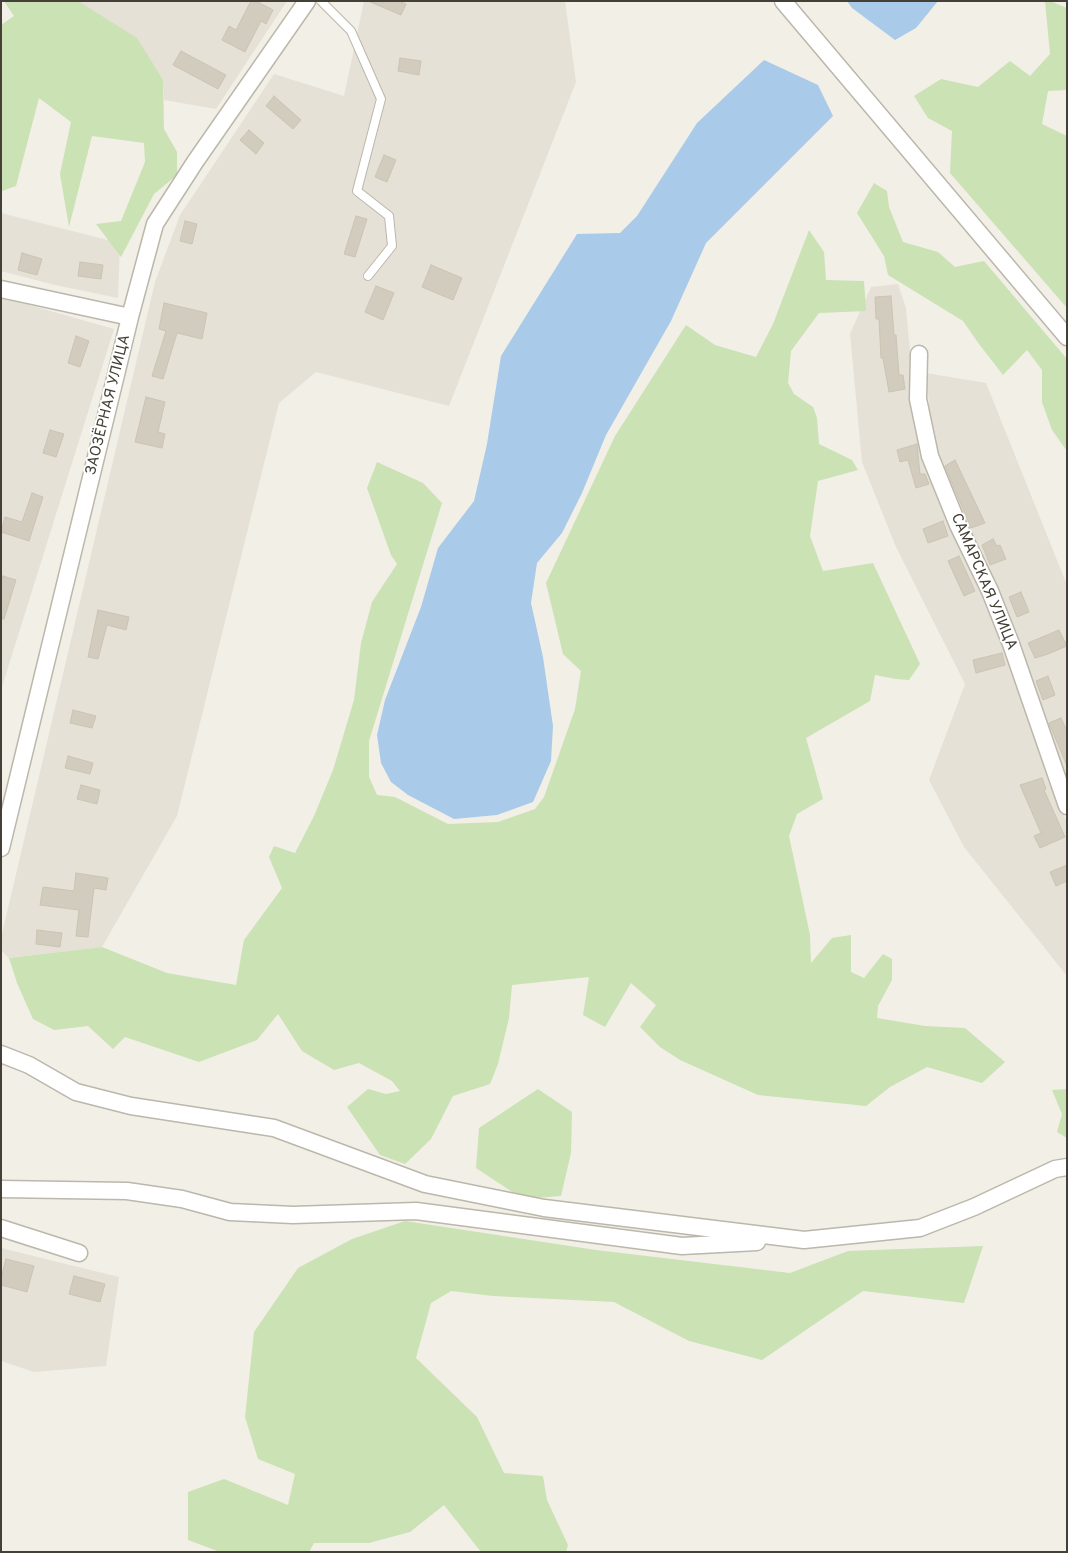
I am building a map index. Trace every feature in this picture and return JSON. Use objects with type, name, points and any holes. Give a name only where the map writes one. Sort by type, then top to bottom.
[{"type":"street","name":"ЗАОЗЁРНАЯ УЛИЦА","points":[[1,848],[130,317],[155,224],[195,162],[307,1]]},
{"type":"street","points":[[783,1],[1067,337]]},
{"type":"street","points":[[1,289],[130,317]]},
{"type":"street","name":"САМАРСКАЯ УЛИЦА","points":[[918,354],[918,399],[930,456],[958,525],[990,591],[1011,644],[1067,806]]},
{"type":"street","points":[[1,1054],[28,1065],[76,1092],[131,1106],[274,1128],[425,1184],[544,1208],[804,1240]]},
{"type":"street","points":[[1,1189],[127,1191],[182,1199],[230,1212],[293,1215],[416,1211],[682,1246],[804,1240],[920,1228],[974,1207],[1055,1169],[1067,1167]]},
{"type":"street","points":[[1,1228],[80,1253]]},
{"type":"lane","points":[[321,1],[350,31],[381,99],[357,191],[389,216],[392,246],[368,276]]},
{"type":"shaded area","points":[[78,1],[287,1],[216,109],[164,100],[163,80]]},
{"type":"shaded area","points":[[364,1],[565,1],[576,82],[449,406],[316,372],[279,403],[177,816],[102,947],[9,958],[1,950],[1,938],[155,282],[180,215],[274,74],[344,96]]},
{"type":"shaded area","points":[[1,213],[120,243],[118,298],[1,271]]},
{"type":"shaded area","points":[[898,284],[906,308],[915,403],[1007,652],[1067,823],[1067,976],[964,847],[929,780],[965,684],[896,547],[862,462],[850,334],[871,287]]},
{"type":"shaded area","points":[[1,297],[114,329],[1,690]]},
{"type":"shaded area","points":[[926,373],[986,383],[1067,585],[1067,781],[1029,682],[1002,598],[962,525],[934,456]]},
{"type":"shaded area","points":[[1,1248],[119,1277],[106,1366],[34,1372],[1,1361]]},
{"type":"green space","points":[[4,1],[78,1],[137,38],[163,80],[164,129],[177,152],[177,175],[154,194],[121,257],[96,224],[121,221],[145,162],[144,143],[92,136],[69,227],[60,174],[71,122],[39,98],[16,186],[1,190],[1,25],[14,16]]},
{"type":"green space","points":[[1045,1],[1050,1],[1067,8],[1067,90],[1048,91],[1042,124],[1067,136],[1067,308],[950,173],[952,131],[928,118],[914,96],[941,79],[978,87],[1010,61],[1030,76],[1050,54]]},
{"type":"green space","points":[[874,183],[887,191],[889,207],[903,242],[938,252],[955,267],[984,261],[1067,359],[1067,451],[1052,430],[1042,402],[1042,370],[1027,350],[1003,375],[963,321],[888,275],[884,256],[857,213]]},
{"type":"green space","points":[[809,230],[824,252],[826,280],[864,281],[866,311],[819,313],[791,351],[788,383],[794,394],[813,407],[817,418],[819,444],[852,460],[858,470],[818,481],[810,536],[823,571],[873,563],[920,664],[909,680],[875,675],[870,701],[806,738],[823,799],[797,814],[789,836],[810,935],[811,963],[832,938],[851,935],[851,972],[864,978],[883,954],[892,959],[892,980],[878,1006],[877,1018],[925,1026],[965,1028],[1005,1062],[982,1083],[927,1067],[890,1087],[866,1106],[758,1095],[680,1060],[660,1047],[640,1027],[656,1005],[631,983],[605,1027],[583,1015],[589,977],[512,985],[509,1018],[498,1064],[490,1084],[453,1096],[431,1139],[405,1164],[380,1155],[347,1107],[368,1089],[386,1094],[400,1091],[392,1081],[359,1063],[334,1070],[302,1051],[278,1014],[257,1040],[199,1062],[125,1037],[113,1049],[88,1026],[54,1030],[33,1019],[17,983],[9,958],[102,947],[167,973],[236,985],[244,940],[282,888],[269,857],[274,846],[295,853],[314,816],[333,770],[354,700],[361,643],[372,602],[397,564],[391,555],[367,488],[377,462],[423,483],[442,503],[369,741],[369,777],[377,795],[395,797],[448,824],[498,822],[535,809],[544,797],[575,709],[581,671],[563,654],[546,583],[615,436],[686,325],[715,345],[756,357],[773,324]]},
{"type":"green space","points":[[538,1089],[572,1112],[571,1153],[561,1196],[523,1199],[476,1168],[479,1128]]},
{"type":"green space","points":[[1067,1089],[1067,1138],[1057,1132],[1062,1114],[1052,1090]]},
{"type":"green space","points":[[405,1221],[596,1250],[790,1273],[848,1251],[983,1246],[964,1303],[863,1291],[762,1360],[689,1341],[614,1302],[493,1296],[451,1291],[431,1303],[416,1358],[477,1417],[504,1473],[543,1476],[547,1500],[568,1545],[566,1552],[481,1552],[444,1505],[410,1532],[369,1543],[314,1543],[309,1552],[220,1552],[188,1540],[188,1492],[224,1479],[288,1505],[295,1474],[258,1459],[245,1417],[254,1332],[298,1268],[352,1239]]},
{"type":"water","points":[[847,1],[938,1],[916,28],[895,40],[852,8]]},
{"type":"water","points":[[764,60],[818,85],[833,116],[706,243],[671,321],[606,435],[582,493],[562,533],[537,563],[531,603],[543,657],[553,726],[551,761],[533,802],[497,815],[454,819],[408,795],[391,782],[381,763],[377,735],[385,700],[421,607],[438,548],[474,501],[487,444],[501,356],[577,234],[620,233],[637,216],[697,123]]},
{"type":"building","points":[[251,1],[256,1],[273,10],[266,24],[261,21],[245,52],[222,40],[229,26],[236,30]]},
{"type":"building","points":[[368,1],[399,1],[406,4],[401,15]]},
{"type":"building","points":[[181,51],[226,75],[218,89],[173,65]]},
{"type":"building","points":[[400,58],[421,61],[419,75],[398,71]]},
{"type":"building","points":[[274,96],[301,120],[293,129],[266,106]]},
{"type":"building","points":[[249,130],[264,143],[256,154],[240,140]]},
{"type":"building","points":[[384,155],[396,160],[387,182],[375,177]]},
{"type":"building","points":[[356,216],[367,219],[355,257],[344,254]]},
{"type":"building","points":[[185,221],[197,224],[192,244],[180,241]]},
{"type":"building","points":[[22,253],[42,259],[37,275],[18,270]]},
{"type":"building","points":[[80,262],[103,265],[101,279],[78,276]]},
{"type":"building","points":[[431,265],[462,278],[453,300],[422,287]]},
{"type":"building","points":[[376,286],[394,293],[383,320],[365,312]]},
{"type":"building","points":[[891,296],[899,375],[903,375],[905,389],[889,392],[883,358],[881,358],[879,319],[876,319],[875,297]]},
{"type":"building","points":[[164,303],[207,313],[202,339],[177,333],[163,379],[152,376],[166,331],[159,329]]},
{"type":"building","points":[[76,336],[89,341],[80,367],[68,363]]},
{"type":"building","points":[[146,397],[165,402],[158,432],[165,434],[162,448],[135,442]]},
{"type":"building","points":[[50,430],[64,434],[56,457],[43,453]]},
{"type":"building","points":[[917,444],[920,474],[925,474],[929,484],[916,488],[908,460],[900,462],[897,450]]},
{"type":"building","points":[[955,460],[985,523],[971,528],[945,466]]},
{"type":"building","points":[[32,493],[43,497],[29,541],[1,532],[5,517],[22,522]]},
{"type":"building","points":[[943,521],[948,536],[928,543],[923,529]]},
{"type":"building","points":[[993,539],[997,546],[1000,545],[1006,559],[990,565],[982,545]]},
{"type":"building","points":[[959,556],[975,591],[964,596],[948,561]]},
{"type":"building","points":[[3,576],[16,580],[4,619],[1,619],[1,582]]},
{"type":"building","points":[[1021,592],[1029,612],[1017,617],[1009,597]]},
{"type":"building","points":[[98,610],[129,617],[126,630],[107,625],[98,659],[88,657]]},
{"type":"building","points":[[1059,630],[1067,646],[1035,658],[1028,643]]},
{"type":"building","points":[[1002,653],[1005,665],[976,673],[973,660]]},
{"type":"building","points":[[1048,676],[1055,695],[1043,700],[1036,681]]},
{"type":"building","points":[[73,710],[96,716],[92,728],[70,723]]},
{"type":"building","points":[[1061,718],[1067,731],[1067,766],[1049,723]]},
{"type":"building","points":[[68,756],[93,763],[90,774],[65,768]]},
{"type":"building","points":[[1042,778],[1046,789],[1044,790],[1065,837],[1040,848],[1034,836],[1041,833],[1020,785]]},
{"type":"building","points":[[81,785],[100,790],[97,804],[77,799]]},
{"type":"building","points":[[1067,865],[1067,881],[1056,886],[1050,872]]},
{"type":"building","points":[[76,873],[108,878],[106,890],[94,888],[88,937],[76,936],[79,910],[40,905],[43,887],[74,891]]},
{"type":"building","points":[[37,930],[62,933],[60,947],[36,944]]},
{"type":"building","points":[[6,1259],[34,1266],[27,1292],[1,1285]]},
{"type":"building","points":[[74,1276],[105,1284],[100,1302],[69,1294]]}]
